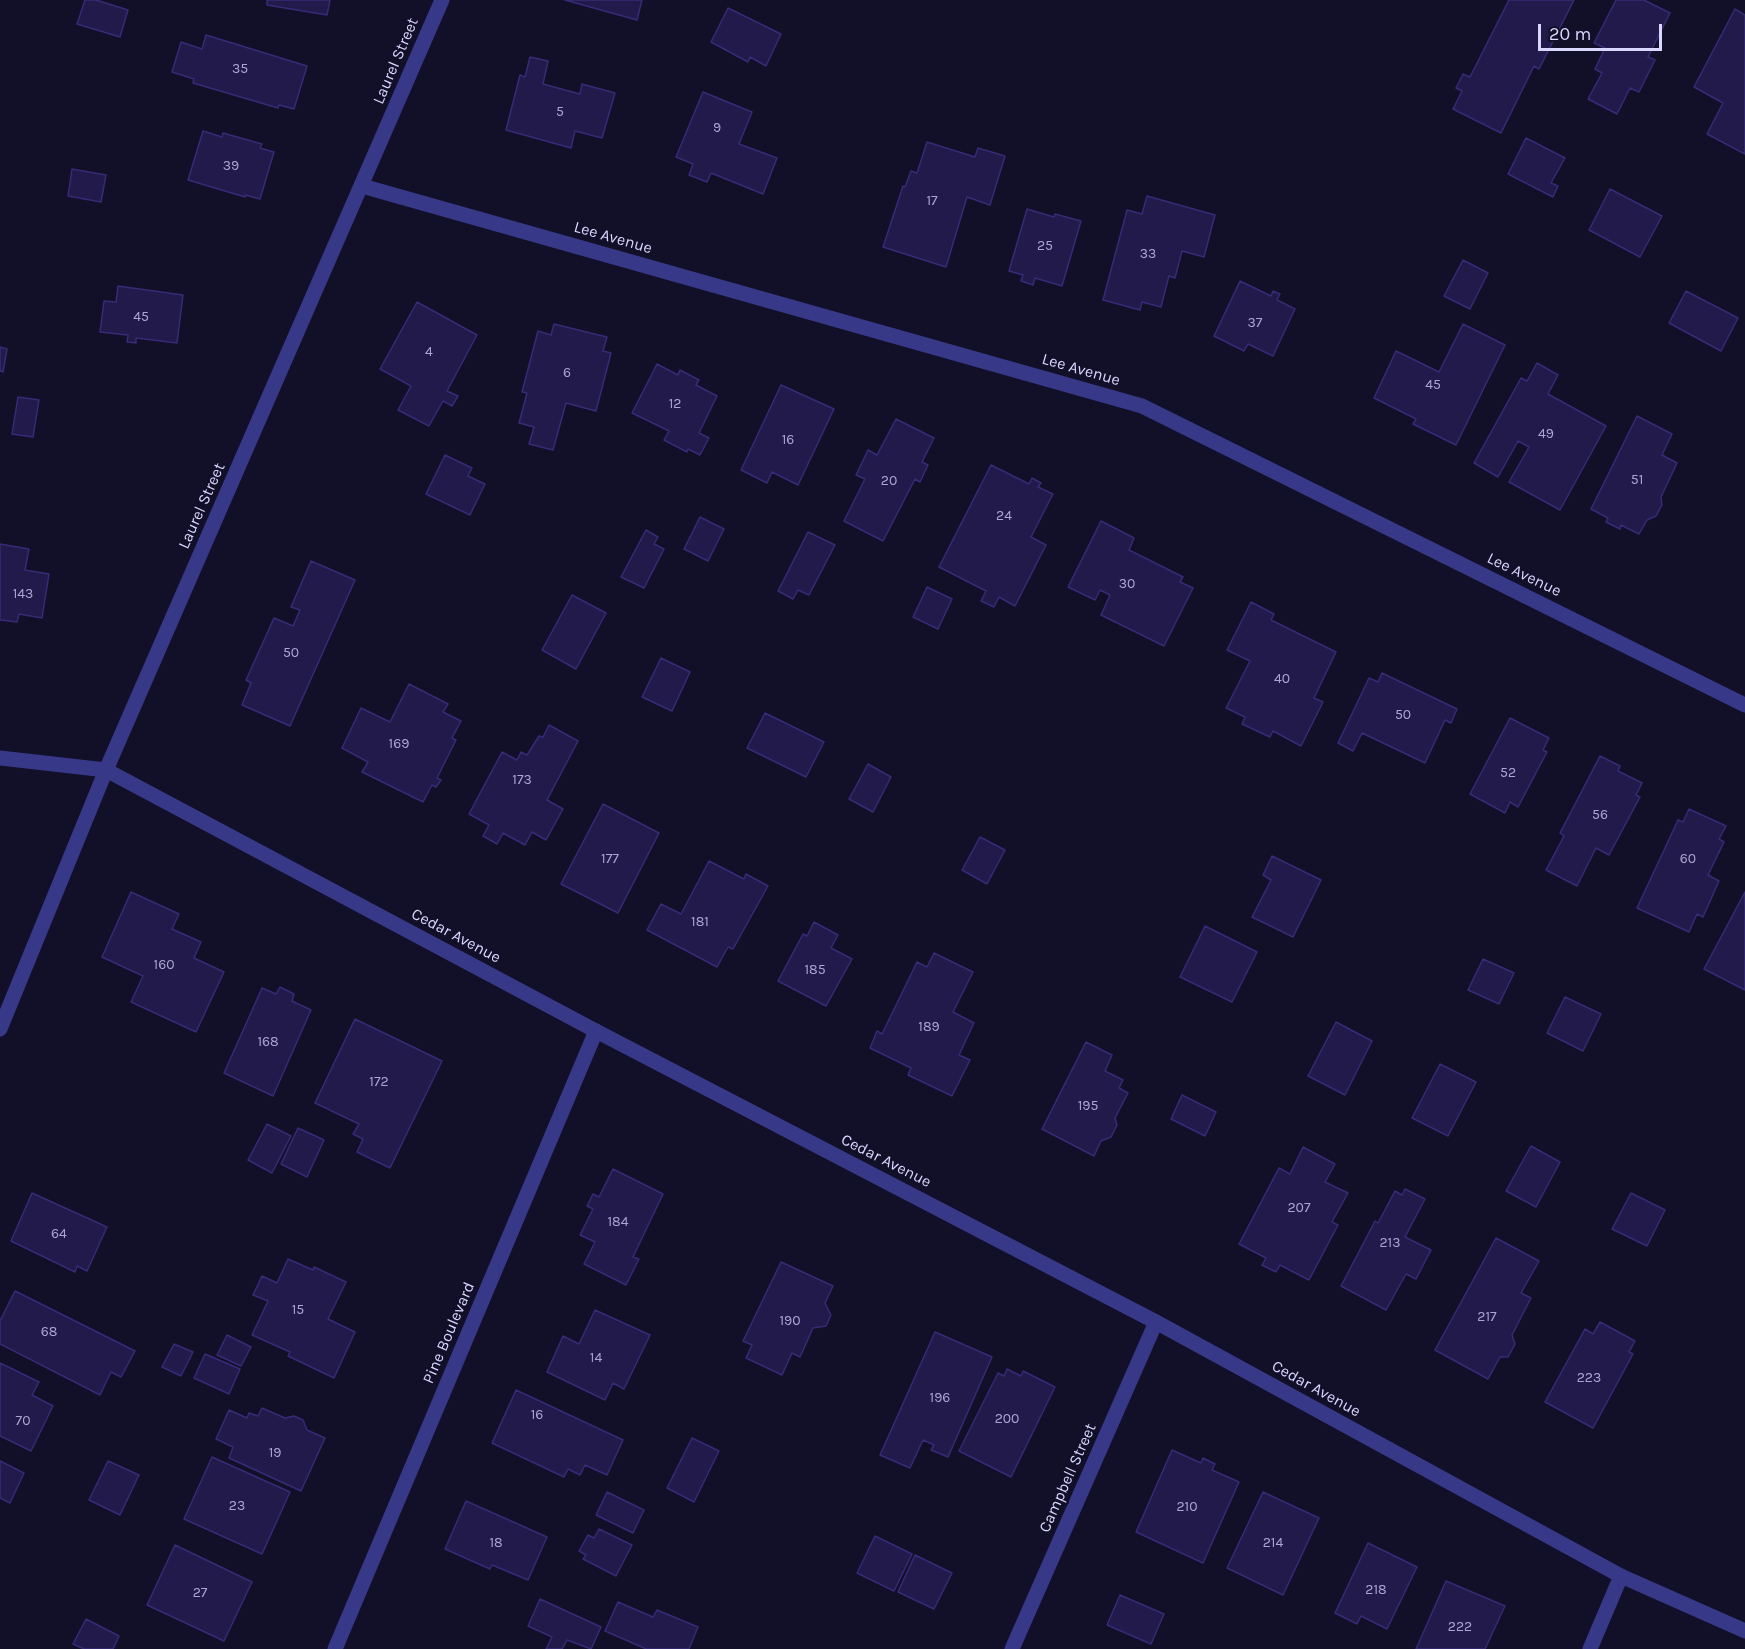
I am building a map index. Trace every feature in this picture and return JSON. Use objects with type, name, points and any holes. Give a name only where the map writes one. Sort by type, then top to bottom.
[{"type":"street","name":"Laurel Street","points":[[0,1029],[106,770],[442,0]]},
{"type":"street","name":"Lee Avenue","points":[[362,186],[1142,406],[1745,705]]},
{"type":"street","name":"Cedar Avenue","points":[[0,758],[106,770],[596,1031],[1156,1322],[1621,1576],[1745,1631]]},
{"type":"street","name":"Pine Boulevard","points":[[335,1649],[596,1031]]},
{"type":"street","name":"Campbell Street","points":[[1012,1649],[1156,1322]]},
{"type":"street","points":[[1590,1649],[1621,1576]]},
{"type":"building","points":[[85,0],[96,0],[128,10],[120,37],[77,24]]},
{"type":"building","points":[[267,0],[330,0],[327,15],[267,5]]},
{"type":"building","points":[[565,0],[642,0],[637,20]]},
{"type":"building","points":[[1509,0],[1574,0],[1539,69],[1534,66],[1501,133],[1453,109],[1462,91],[1456,88],[1463,74],[1470,77]]},
{"type":"building","points":[[1616,0],[1644,0],[1670,13],[1648,57],[1655,60],[1639,92],[1630,88],[1617,114],[1588,99],[1602,73],[1595,69],[1605,48],[1594,43]]},
{"type":"building","points":[[728,8],[781,34],[766,66],[750,57],[748,62],[711,42]]},
{"type":"building","points":[[1735,9],[1745,15],[1745,154],[1707,134],[1723,103],[1694,87]]},
{"type":"building","points":[[206,35],[307,66],[294,109],[279,105],[278,108],[193,83],[194,79],[172,72],[181,42],[202,49]]},
{"type":"building","points":[[530,57],[548,61],[543,84],[580,94],[582,84],[615,93],[602,138],[575,131],[571,148],[506,130],[520,75],[525,77]]},
{"type":"building","points":[[703,92],[752,112],[739,144],[777,158],[763,194],[711,173],[707,182],[689,175],[693,164],[676,157]]},
{"type":"building","points":[[203,131],[222,137],[223,133],[262,144],[260,148],[274,152],[260,199],[245,195],[245,197],[188,180]]},
{"type":"building","points":[[1526,138],[1565,158],[1551,183],[1558,186],[1553,197],[1508,174]]},
{"type":"building","points":[[927,142],[975,157],[978,148],[1005,156],[990,205],[967,197],[946,267],[883,247],[903,186],[905,187],[911,171],[917,173]]},
{"type":"building","points":[[72,169],[106,175],[101,202],[68,196]]},
{"type":"building","points":[[1610,189],[1662,216],[1640,257],[1589,230]]},
{"type":"building","points":[[1147,196],[1215,215],[1204,257],[1182,251],[1175,278],[1169,276],[1161,307],[1142,302],[1140,310],[1103,300],[1127,210],[1142,214]]},
{"type":"building","points":[[1027,209],[1054,217],[1055,214],[1081,221],[1062,286],[1035,278],[1033,285],[1021,281],[1023,275],[1009,271]]},
{"type":"building","points":[[1463,260],[1488,273],[1470,309],[1444,296]]},
{"type":"building","points":[[1240,281],[1271,296],[1273,291],[1280,294],[1277,300],[1295,309],[1273,356],[1248,344],[1244,351],[1214,336]]},
{"type":"building","points":[[118,286],[183,295],[177,343],[136,338],[136,343],[127,342],[128,335],[100,332],[104,301],[116,302]]},
{"type":"building","points":[[1686,291],[1738,318],[1721,351],[1669,323]]},
{"type":"building","points":[[417,302],[477,335],[447,391],[458,396],[452,406],[443,401],[429,426],[398,410],[411,386],[380,369]]},
{"type":"building","points":[[554,324],[607,337],[603,351],[611,353],[596,411],[566,403],[553,450],[529,444],[534,427],[519,423],[527,393],[522,392],[538,331],[551,335]]},
{"type":"building","points":[[1463,324],[1505,345],[1456,445],[1413,424],[1416,419],[1374,398],[1396,351],[1439,372]]},
{"type":"building","points":[[0,347],[7,349],[3,372],[0,371]]},
{"type":"building","points":[[1537,363],[1558,375],[1548,394],[1606,426],[1560,510],[1509,482],[1529,447],[1518,441],[1498,477],[1474,463],[1521,378],[1527,381]]},
{"type":"building","points":[[657,364],[678,375],[680,370],[699,380],[696,385],[717,396],[699,433],[709,438],[700,455],[688,449],[687,452],[664,440],[669,431],[632,413]]},
{"type":"building","points":[[781,385],[834,409],[798,485],[772,472],[767,483],[741,470]]},
{"type":"building","points":[[18,397],[39,400],[33,437],[12,434]]},
{"type":"building","points":[[1637,416],[1672,434],[1662,455],[1677,463],[1661,497],[1662,505],[1656,516],[1647,520],[1639,534],[1621,525],[1620,529],[1606,522],[1608,518],[1591,509]]},
{"type":"building","points":[[896,419],[934,438],[922,462],[928,465],[920,482],[915,479],[883,541],[844,521],[865,479],[856,475],[868,450],[877,455]]},
{"type":"building","points":[[445,455],[472,468],[468,476],[485,484],[470,515],[426,494]]},
{"type":"building","points":[[991,465],[1029,484],[1032,478],[1041,483],[1038,487],[1053,494],[1031,537],[1046,545],[1015,606],[999,597],[994,607],[981,601],[986,591],[939,567]]},
{"type":"building","points":[[700,517],[724,529],[708,561],[684,549]]},
{"type":"building","points":[[1101,521],[1134,538],[1129,550],[1183,577],[1180,582],[1193,588],[1164,646],[1101,615],[1110,595],[1100,590],[1095,600],[1068,587]]},
{"type":"building","points":[[646,530],[658,537],[654,544],[664,549],[644,588],[621,577]]},
{"type":"building","points":[[808,532],[835,545],[809,595],[798,590],[793,599],[778,591]]},
{"type":"building","points":[[0,544],[29,549],[25,570],[49,574],[42,618],[19,614],[17,622],[0,620]]},
{"type":"building","points":[[311,561],[355,580],[290,726],[242,705],[251,683],[246,680],[274,618],[293,626],[300,610],[291,607]]},
{"type":"building","points":[[927,587],[952,599],[938,629],[913,617]]},
{"type":"building","points":[[572,595],[606,613],[576,669],[542,650]]},
{"type":"building","points":[[1251,602],[1274,614],[1271,620],[1336,652],[1314,698],[1323,702],[1301,746],[1273,731],[1270,737],[1242,724],[1245,717],[1226,708],[1250,661],[1227,650]]},
{"type":"building","points":[[661,658],[690,672],[672,711],[642,697]]},
{"type":"building","points":[[1382,673],[1457,709],[1451,723],[1445,720],[1425,763],[1362,733],[1353,751],[1338,743],[1369,678],[1378,682]]},
{"type":"building","points":[[409,684],[448,704],[443,712],[461,721],[452,738],[456,740],[437,778],[441,780],[436,787],[432,785],[423,802],[362,772],[368,762],[342,748],[361,708],[390,722]]},
{"type":"building","points":[[765,713],[824,742],[806,777],[747,748]]},
{"type":"building","points":[[1510,718],[1549,738],[1543,750],[1547,752],[1518,807],[1510,802],[1505,813],[1470,794]]},
{"type":"building","points":[[549,725],[578,741],[547,800],[563,809],[546,840],[532,832],[525,845],[503,833],[497,844],[483,836],[489,825],[469,814],[502,752],[517,760],[521,752],[527,755],[539,736],[543,737]]},
{"type":"building","points":[[1600,756],[1620,766],[1618,771],[1642,783],[1636,795],[1640,797],[1609,855],[1596,848],[1577,886],[1546,870],[1564,836],[1560,833]]},
{"type":"building","points":[[868,764],[891,777],[873,812],[849,799]]},
{"type":"building","points":[[603,804],[659,833],[618,913],[561,884]]},
{"type":"building","points":[[1689,809],[1726,826],[1719,839],[1724,842],[1708,875],[1719,881],[1703,917],[1697,914],[1689,932],[1637,908],[1678,820],[1683,822]]},
{"type":"building","points":[[980,837],[1005,850],[987,884],[962,870]]},
{"type":"building","points":[[1272,856],[1321,880],[1293,937],[1252,917],[1271,880],[1263,875]]},
{"type":"building","points":[[709,861],[744,879],[746,874],[768,886],[733,949],[728,947],[717,967],[647,930],[661,904],[681,914]]},
{"type":"building","points":[[131,892],[179,914],[172,929],[201,942],[194,958],[224,972],[196,1032],[131,1002],[143,976],[102,957]]},
{"type":"building","points":[[1745,892],[1745,990],[1704,969]]},
{"type":"building","points":[[814,922],[838,935],[831,948],[852,959],[826,1006],[778,981],[803,934],[807,936]]},
{"type":"building","points":[[1205,926],[1257,952],[1232,1002],[1180,977]]},
{"type":"building","points":[[934,953],[973,972],[953,1012],[974,1023],[959,1055],[970,1060],[952,1096],[908,1075],[911,1068],[870,1048],[877,1031],[882,1034],[917,962],[927,967]]},
{"type":"building","points":[[1483,959],[1514,973],[1499,1004],[1468,990]]},
{"type":"building","points":[[280,987],[294,994],[292,1001],[311,1010],[273,1096],[224,1073],[262,988],[276,994]]},
{"type":"building","points":[[1565,997],[1601,1014],[1583,1051],[1547,1033]]},
{"type":"building","points":[[355,1019],[442,1061],[390,1168],[357,1152],[363,1139],[353,1134],[359,1124],[315,1103]]},
{"type":"building","points":[[1336,1022],[1372,1041],[1345,1095],[1308,1076]]},
{"type":"building","points":[[1086,1042],[1112,1055],[1105,1071],[1123,1080],[1119,1088],[1128,1093],[1115,1118],[1117,1125],[1111,1137],[1101,1141],[1094,1156],[1042,1129]]},
{"type":"building","points":[[1440,1064],[1476,1082],[1448,1136],[1412,1118]]},
{"type":"building","points":[[1182,1095],[1216,1112],[1205,1136],[1171,1119]]},
{"type":"building","points":[[267,1124],[291,1136],[272,1173],[248,1160]]},
{"type":"building","points":[[298,1128],[324,1140],[307,1177],[281,1164]]},
{"type":"building","points":[[1531,1146],[1560,1162],[1536,1207],[1506,1191]]},
{"type":"building","points":[[1303,1147],[1335,1164],[1325,1182],[1348,1193],[1332,1222],[1338,1225],[1309,1280],[1280,1265],[1276,1272],[1262,1265],[1266,1258],[1239,1244],[1279,1168],[1290,1174]]},
{"type":"building","points":[[613,1169],[663,1194],[633,1257],[639,1259],[626,1285],[584,1264],[595,1242],[580,1235],[593,1209],[587,1206],[593,1194],[599,1197]]},
{"type":"building","points":[[1405,1189],[1425,1199],[1405,1237],[1431,1250],[1416,1279],[1406,1274],[1386,1310],[1341,1286],[1375,1221],[1378,1223],[1395,1191],[1402,1195]]},
{"type":"building","points":[[32,1193],[107,1227],[87,1271],[77,1266],[75,1272],[11,1241]]},
{"type":"building","points":[[1631,1193],[1665,1210],[1647,1246],[1612,1229]]},
{"type":"building","points":[[1496,1238],[1539,1261],[1521,1293],[1531,1298],[1512,1335],[1515,1344],[1508,1357],[1500,1357],[1488,1379],[1435,1350]]},
{"type":"building","points":[[288,1259],[313,1270],[314,1267],[346,1282],[328,1319],[355,1332],[334,1378],[288,1356],[290,1352],[252,1335],[268,1301],[253,1295],[262,1276],[277,1283]]},
{"type":"building","points":[[781,1262],[833,1286],[825,1303],[831,1315],[826,1326],[813,1328],[800,1357],[792,1353],[782,1375],[746,1358],[752,1345],[743,1341]]},
{"type":"building","points":[[15,1291],[135,1351],[121,1377],[111,1372],[100,1395],[0,1344],[0,1321]]},
{"type":"building","points":[[595,1310],[650,1335],[624,1389],[613,1383],[605,1400],[547,1372],[563,1336],[579,1344]]},
{"type":"building","points":[[1600,1322],[1635,1341],[1629,1352],[1633,1354],[1593,1428],[1545,1402],[1585,1329],[1593,1334]]},
{"type":"building","points":[[935,1332],[992,1357],[948,1457],[931,1450],[934,1445],[923,1440],[910,1468],[880,1455]]},
{"type":"building","points":[[227,1335],[251,1347],[241,1366],[217,1355]]},
{"type":"building","points":[[174,1344],[193,1352],[181,1376],[162,1367]]},
{"type":"building","points":[[205,1354],[240,1369],[229,1394],[194,1378]]},
{"type":"building","points":[[0,1363],[39,1382],[32,1395],[53,1406],[31,1451],[0,1436]]},
{"type":"building","points":[[1007,1369],[1021,1376],[1023,1371],[1055,1387],[1011,1477],[959,1451],[998,1373],[1004,1376]]},
{"type":"building","points":[[516,1390],[623,1440],[607,1475],[585,1465],[580,1475],[568,1469],[564,1477],[492,1443]]},
{"type":"building","points":[[262,1408],[285,1418],[294,1416],[303,1420],[307,1430],[325,1438],[301,1491],[229,1458],[233,1447],[216,1439],[229,1410],[247,1418],[249,1413],[258,1416]]},
{"type":"building","points":[[692,1438],[719,1451],[694,1502],[667,1488]]},
{"type":"building","points":[[1172,1450],[1201,1463],[1203,1458],[1215,1464],[1212,1470],[1239,1482],[1203,1563],[1136,1532]]},
{"type":"building","points":[[212,1457],[290,1492],[262,1554],[184,1519]]},
{"type":"building","points":[[0,1461],[24,1473],[10,1503],[0,1498]]},
{"type":"building","points":[[108,1461],[139,1475],[120,1515],[89,1500]]},
{"type":"building","points":[[607,1492],[644,1510],[633,1533],[596,1515]]},
{"type":"building","points":[[1263,1492],[1319,1518],[1283,1595],[1227,1568]]},
{"type":"building","points":[[466,1501],[547,1537],[528,1580],[492,1565],[490,1569],[445,1549]]},
{"type":"building","points":[[599,1529],[632,1545],[616,1576],[583,1559],[586,1555],[579,1551],[588,1535],[594,1538]]},
{"type":"building","points":[[875,1536],[912,1554],[894,1591],[857,1573]]},
{"type":"building","points":[[1368,1543],[1417,1567],[1387,1629],[1361,1616],[1357,1624],[1335,1613]]},
{"type":"building","points":[[175,1545],[252,1582],[224,1641],[147,1605]]},
{"type":"building","points":[[915,1555],[952,1573],[934,1609],[898,1592]]},
{"type":"building","points":[[1446,1581],[1505,1606],[1485,1649],[1416,1649]]},
{"type":"building","points":[[1120,1595],[1164,1614],[1151,1644],[1107,1625]]},
{"type":"building","points":[[540,1599],[601,1627],[591,1649],[567,1640],[562,1649],[546,1649],[552,1637],[528,1626]]},
{"type":"building","points":[[618,1602],[653,1617],[657,1610],[698,1627],[689,1649],[646,1649],[605,1631]]},
{"type":"building","points":[[86,1619],[119,1636],[113,1649],[84,1649],[73,1644]]}]
